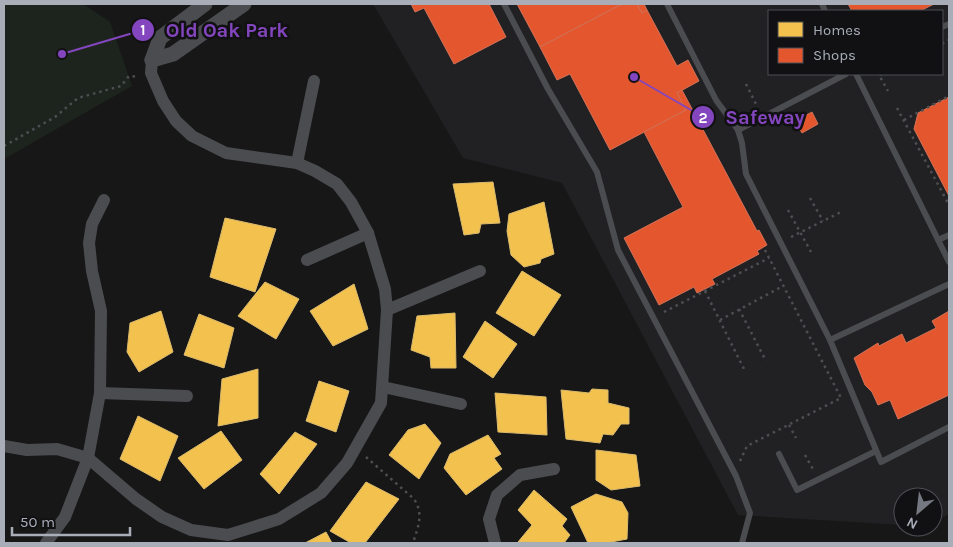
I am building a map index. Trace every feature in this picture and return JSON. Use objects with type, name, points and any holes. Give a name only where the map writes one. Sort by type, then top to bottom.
[{"type":"street","points":[[4,446],[27,450],[57,449],[88,458],[136,498],[162,516],[191,530],[227,539],[279,519],[321,493],[347,463],[381,403],[387,310],[383,282],[368,233],[351,202],[337,184],[316,170],[297,163],[226,153],[192,136],[176,121],[163,101],[151,73],[152,60],[160,38],[205,4]]},
{"type":"street","points":[[152,60],[173,54],[244,4]]},
{"type":"street","points":[[297,163],[314,80]]},
{"type":"street","points":[[46,543],[65,518],[88,458],[100,392],[100,312],[89,243],[92,224],[104,200]]},
{"type":"street","points":[[307,260],[368,233]]},
{"type":"street","points":[[387,310],[480,271]]},
{"type":"street","points":[[383,388],[461,404]]},
{"type":"street","points":[[100,392],[187,396]]},
{"type":"street","points":[[494,543],[489,519],[497,495],[520,475],[554,468]]},
{"type":"lane","points":[[504,4],[548,89],[597,172],[618,250],[736,476],[750,513],[742,543]]},
{"type":"lane","points":[[667,4],[716,100],[738,130],[742,143],[746,174],[830,340],[881,462],[949,427]]},
{"type":"lane","points":[[738,130],[844,75]]},
{"type":"lane","points":[[856,75],[949,262]]},
{"type":"lane","points":[[938,240],[949,235]]},
{"type":"lane","points":[[830,340],[949,284]]},
{"type":"lane","points":[[779,454],[797,490],[876,451]]},
{"type":"path","points":[[879,75],[888,91]]},
{"type":"path","points":[[4,146],[55,117],[78,98],[121,86],[130,76],[138,77]]},
{"type":"path","points":[[746,84],[757,106]]},
{"type":"path","points":[[904,120],[949,96]]},
{"type":"path","points":[[897,108],[949,205]]},
{"type":"path","points":[[810,198],[823,221]]},
{"type":"path","points":[[788,210],[811,252]]},
{"type":"path","points":[[787,239],[843,211]]},
{"type":"path","points":[[738,464],[747,446],[841,398],[765,250]]},
{"type":"path","points":[[664,312],[769,258]]},
{"type":"path","points":[[720,320],[783,286]]},
{"type":"path","points":[[705,291],[745,371]]},
{"type":"path","points":[[739,309],[766,361]]},
{"type":"path","points":[[789,425],[796,438]]},
{"type":"path","points":[[356,448],[414,499],[420,507],[421,518],[413,543]]},
{"type":"path","points":[[805,455],[818,480]]},
{"type":"shaded area","points":[[4,4],[83,4],[110,22],[132,86],[4,159]]},
{"type":"shaded area","points":[[373,4],[949,4],[949,514],[943,517],[943,487],[893,487],[893,524],[738,515],[562,183],[463,158]]},
{"type":"building: Homes","points":[[493,182],[500,223],[481,224],[479,233],[464,235],[453,184]]},
{"type":"building: Homes","points":[[544,202],[554,254],[541,259],[540,263],[524,267],[511,255],[507,231],[509,214]]},
{"type":"building: Homes","points":[[225,218],[276,229],[255,292],[210,277]]},
{"type":"building: Homes","points":[[522,271],[561,295],[534,336],[496,313]]},
{"type":"building: Homes","points":[[265,282],[299,299],[276,339],[238,316]]},
{"type":"building: Homes","points":[[354,284],[368,329],[333,346],[310,311]]},
{"type":"building: Homes","points":[[161,311],[173,352],[139,372],[127,352],[130,323]]},
{"type":"building: Homes","points":[[455,313],[456,368],[431,368],[430,357],[411,350],[417,316]]},
{"type":"building: Homes","points":[[199,314],[234,328],[224,368],[184,355]]},
{"type":"building: Homes","points":[[485,321],[517,344],[493,378],[463,357]]},
{"type":"building: Homes","points":[[258,369],[258,418],[218,426],[222,379]]},
{"type":"building: Homes","points":[[319,381],[349,391],[336,432],[306,421]]},
{"type":"building: Homes","points":[[592,389],[608,390],[608,403],[629,408],[629,424],[621,424],[613,435],[603,434],[600,443],[566,439],[561,390],[589,393]]},
{"type":"building: Homes","points":[[495,393],[546,397],[547,435],[498,432]]},
{"type":"building: Homes","points":[[138,416],[178,436],[160,481],[120,459]]},
{"type":"building: Homes","points":[[425,424],[441,443],[419,479],[389,455],[408,430]]},
{"type":"building: Homes","points":[[221,431],[242,460],[204,489],[178,458]]},
{"type":"building: Homes","points":[[295,432],[317,444],[279,494],[260,474]]},
{"type":"building: Homes","points":[[488,435],[501,454],[494,458],[502,469],[466,495],[444,468],[450,454]]},
{"type":"building: Homes","points":[[596,450],[636,455],[640,486],[611,490],[596,480]]},
{"type":"building: Homes","points":[[366,482],[399,499],[365,543],[351,543],[330,531]]},
{"type":"building: Homes","points":[[534,490],[567,519],[562,526],[570,535],[564,543],[518,542],[532,525],[518,510]]},
{"type":"building: Homes","points":[[596,494],[622,502],[628,513],[627,539],[606,543],[588,543],[571,507]]},
{"type":"building: Homes","points":[[326,532],[332,543],[305,543]]},
{"type":"building: Shops","points":[[411,4],[489,4],[506,37],[454,64],[424,8],[415,12]]},
{"type":"building: Shops","points":[[517,4],[622,4],[540,47]]},
{"type":"building: Shops","points":[[622,4],[637,4],[642,13],[647,10],[677,66],[688,60],[699,81],[677,93],[686,110],[610,150],[570,74],[557,80],[540,47]]},
{"type":"building: Shops","points":[[637,4],[644,4],[647,10],[642,13]]},
{"type":"building: Shops","points":[[848,4],[934,4],[922,10],[851,10]]},
{"type":"building: Shops","points":[[682,90],[757,231],[759,230],[767,245],[757,251],[759,254],[712,279],[715,284],[697,293],[694,287],[659,305],[624,238],[683,207],[644,132],[686,110],[677,93]]},
{"type":"building: Shops","points":[[949,97],[949,196],[914,129],[918,113]]},
{"type":"building: Shops","points":[[812,112],[818,124],[802,133],[795,121]]},
{"type":"building: Shops","points":[[949,311],[949,395],[898,419],[890,400],[878,405],[872,392],[865,385],[854,358],[878,343],[879,346],[902,334],[906,343],[936,328],[932,321]]},
{"type":"place","name":"Old Oak Park","points":[[62,54]]},
{"type":"place","name":"Safeway","points":[[634,77]]}]
